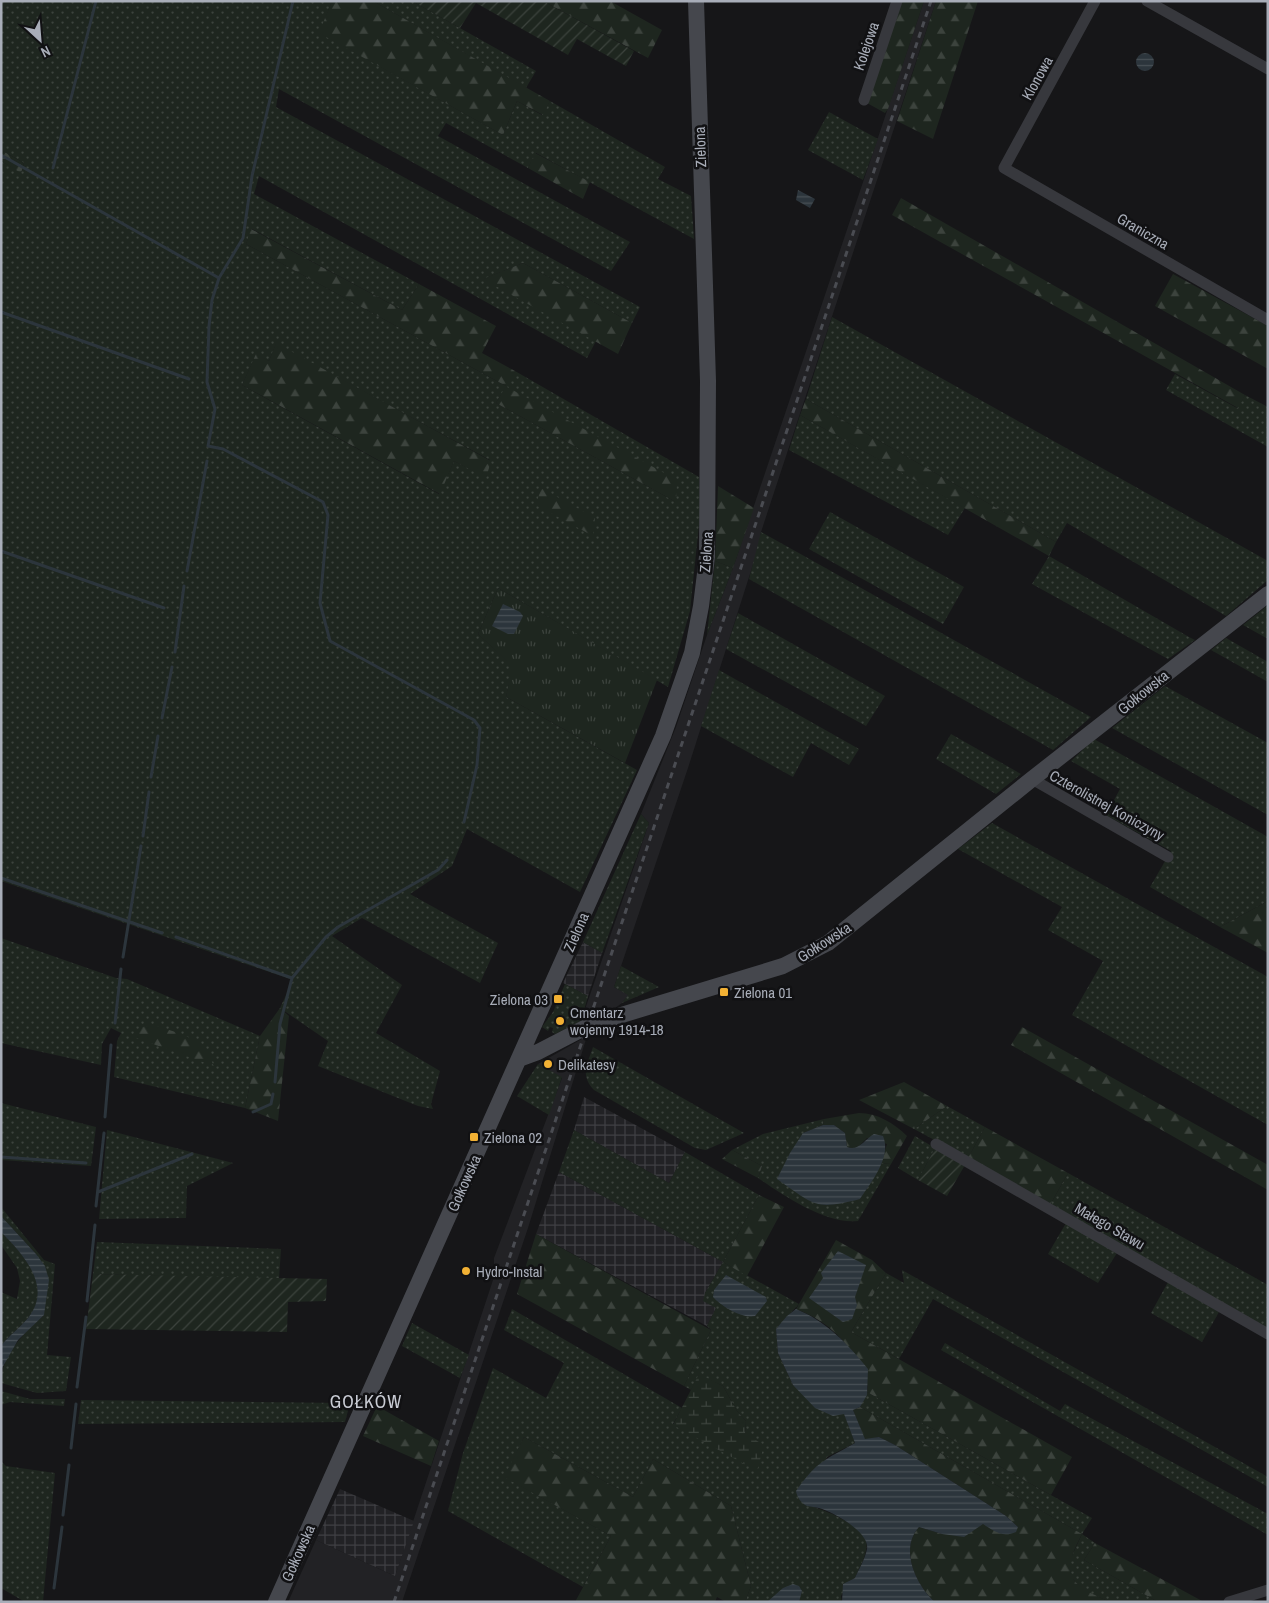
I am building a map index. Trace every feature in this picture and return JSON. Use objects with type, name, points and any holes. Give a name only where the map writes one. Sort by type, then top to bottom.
[{"type":"street","name":"Kolejowa","points":[[864,100],[897,1]]},
{"type":"street","name":"Klonowa","points":[[1004,168],[1095,1]]},
{"type":"street","points":[[1147,1],[1268,69]]},
{"type":"street","name":"Zielona","points":[[519,1059],[663,736],[685,678],[702,606],[707,557],[709,500],[708,381],[696,5]]},
{"type":"street","name":"Graniczna","points":[[1004,168],[1268,320]]},
{"type":"street","name":"Gołkowska","points":[[276,1602],[519,1059],[538,1052],[592,1024],[782,966],[813,952],[840,934],[1032,779],[1268,594]]},
{"type":"street","name":"Czterolistnej Koniczyny","points":[[1032,779],[1168,857]]},
{"type":"street","name":"Małego Stawu","points":[[936,1144],[1268,1334]]},
{"type":"street","points":[[1229,1602],[1268,1590]]},
{"type":"shaded area","points":[[924,1],[936,1],[761,532],[758,549],[688,768],[614,987],[629,995],[611,1011],[581,1021],[649,823],[641,814],[676,727],[707,635],[733,568]]},
{"type":"shaded area","points":[[1145,53],[1151,56],[1154,62],[1151,68],[1145,71],[1139,68],[1136,62],[1139,56]]},
{"type":"shaded area","points":[[798,190],[815,199],[810,208],[796,200]]},
{"type":"shaded area","points":[[503,604],[520,612],[523,616],[514,634],[508,634],[492,626]]},
{"type":"shaded area","points":[[583,942],[602,953],[588,996],[563,983]]},
{"type":"shaded area","points":[[587,1036],[528,1228],[402,1602],[288,1602],[316,1540],[395,1576],[494,1277],[494,1258],[562,1078],[538,1064]]},
{"type":"shaded area","points":[[584,1097],[685,1152],[669,1183],[574,1130]]},
{"type":"shaded area","points":[[823,1125],[834,1125],[845,1133],[847,1147],[851,1148],[855,1148],[874,1134],[883,1136],[885,1152],[883,1161],[860,1199],[824,1205],[808,1200],[777,1179],[803,1133]]},
{"type":"shaded area","points":[[559,1172],[723,1262],[705,1293],[716,1308],[707,1326],[536,1234]]},
{"type":"shaded area","points":[[1,1216],[45,1266],[49,1280],[44,1315],[18,1340],[1,1370],[1,1346],[28,1318],[35,1306],[38,1295],[37,1283],[26,1261],[1,1232]]},
{"type":"shaded area","points":[[838,1251],[866,1265],[855,1297],[857,1305],[852,1319],[843,1322],[809,1298],[823,1278],[821,1273]]},
{"type":"shaded area","points":[[726,1275],[766,1297],[767,1301],[755,1316],[744,1316],[732,1311],[713,1297],[714,1290]]},
{"type":"shaded area","points":[[796,1309],[817,1320],[836,1334],[868,1369],[867,1395],[860,1407],[853,1410],[865,1439],[879,1437],[895,1445],[1006,1516],[1018,1527],[1016,1532],[1002,1534],[983,1524],[964,1537],[942,1534],[919,1527],[913,1536],[910,1546],[912,1566],[916,1577],[935,1602],[842,1602],[843,1584],[855,1578],[866,1553],[866,1543],[863,1536],[857,1530],[841,1518],[825,1510],[805,1505],[800,1500],[796,1491],[816,1467],[855,1443],[844,1414],[833,1416],[815,1408],[793,1385],[778,1353],[776,1329]]},
{"type":"shaded area","points":[[340,1489],[414,1521],[395,1576],[316,1540]]},
{"type":"shaded area","points":[[793,1584],[799,1586],[802,1591],[799,1602],[767,1602],[783,1588]]},
{"type":"green space","points":[[1,1],[332,1],[320,33],[503,135],[517,101],[542,115],[550,101],[665,167],[658,179],[691,196],[694,239],[536,153],[528,168],[446,123],[438,136],[630,242],[611,271],[279,89],[276,107],[640,307],[632,323],[523,263],[484,279],[596,341],[587,358],[259,176],[254,194],[419,284],[402,310],[252,229],[246,244],[506,386],[515,371],[699,477],[700,515],[690,611],[668,687],[498,588],[478,634],[513,666],[506,697],[637,770],[580,892],[467,829],[452,866],[410,894],[498,943],[480,983],[362,918],[332,936],[402,985],[376,1033],[440,1071],[431,1104],[433,1109],[418,1106],[318,1066],[328,1041],[280,1008],[293,980],[1,881],[1,161],[21,172],[24,163],[1,150]],"holes":[[[276,344],[490,460],[486,477],[454,461],[439,494],[242,385],[256,355],[269,361]],[[506,387],[676,502],[496,403]]]},
{"type":"green space","points":[[332,1],[373,1],[550,101],[543,115],[517,101],[503,135],[319,33]]},
{"type":"green space","points":[[373,1],[412,1],[536,71],[526,88]]},
{"type":"green space","points":[[412,1],[543,1],[634,51],[626,66],[577,39],[568,55],[476,3],[460,28]]},
{"type":"green space","points":[[543,1],[610,1],[662,30],[648,58]]},
{"type":"green space","points":[[902,1],[924,1],[888,109],[885,113],[867,103]]},
{"type":"green space","points":[[936,1],[978,1],[933,139],[897,121]]},
{"type":"green space","points":[[829,112],[878,139],[863,180],[808,150]]},
{"type":"green space","points":[[1,150],[24,163],[21,173],[1,161]]},
{"type":"green space","points":[[535,153],[590,182],[583,199],[528,168]]},
{"type":"green space","points":[[901,198],[1245,395],[1238,408],[892,215]]},
{"type":"green space","points":[[251,229],[402,310],[419,284],[496,326],[482,353],[515,371],[507,387],[677,480],[676,502],[496,403],[506,386],[246,244]]},
{"type":"green space","points":[[523,263],[632,323],[618,354],[483,279]]},
{"type":"green space","points":[[1173,274],[1268,326],[1268,369],[1155,306]]},
{"type":"green space","points":[[832,317],[1268,561],[1268,580],[1226,616],[1067,523],[1056,542],[806,399]]},
{"type":"green space","points":[[276,343],[491,461],[486,478],[454,461],[440,494],[242,385],[256,354],[269,361]]},
{"type":"green space","points":[[1175,374],[1237,408],[1245,395],[1268,407],[1268,447],[1166,390]]},
{"type":"green space","points":[[806,399],[1056,542],[1049,556],[800,415]]},
{"type":"green space","points":[[800,415],[965,508],[948,535],[789,450]]},
{"type":"green space","points":[[718,486],[754,508],[733,568],[715,561]]},
{"type":"green space","points":[[541,488],[595,518],[593,536],[536,505]]},
{"type":"green space","points":[[830,512],[964,587],[943,624],[809,549]]},
{"type":"green space","points":[[761,532],[1091,717],[1053,750],[749,579]]},
{"type":"green space","points":[[1049,556],[1195,640],[1168,659],[1032,584]]},
{"type":"green space","points":[[715,561],[733,568],[707,635]]},
{"type":"green space","points":[[498,588],[657,680],[625,763],[506,697],[512,666],[478,634]]},
{"type":"green space","points":[[1268,605],[1268,639],[1243,625]]},
{"type":"green space","points":[[738,613],[885,696],[866,726],[726,649]]},
{"type":"green space","points":[[1226,638],[1268,662],[1268,682],[1211,650]]},
{"type":"green space","points":[[719,670],[859,749],[849,765],[811,743],[793,777],[701,726]]},
{"type":"green space","points":[[1165,686],[1268,743],[1268,815],[1112,728]]},
{"type":"green space","points":[[951,734],[1021,774],[996,794],[936,759]]},
{"type":"green space","points":[[1094,739],[1268,837],[1268,901],[1220,927],[1150,887],[1171,851],[1106,815],[1120,789],[1071,761]]},
{"type":"green space","points":[[641,814],[649,823],[602,953],[583,942]]},
{"type":"green space","points":[[992,823],[1268,977],[1268,1125],[1072,1015],[1103,961],[1048,930],[1062,907],[958,849]]},
{"type":"green space","points":[[1268,901],[1268,953],[1220,927]]},
{"type":"green space","points":[[1,938],[116,978],[127,979],[260,1036],[245,1108],[114,1077],[117,1041],[121,1033],[111,1028],[102,1044],[101,1065],[1,1043]]},
{"type":"green space","points":[[621,966],[659,987],[622,1003],[628,995],[614,987]]},
{"type":"green space","points":[[565,984],[588,996],[581,1021],[555,1034],[552,1032],[553,1028],[550,1027],[548,1031],[542,1027],[553,1012]]},
{"type":"green space","points":[[280,1008],[289,1016],[278,1121],[245,1108],[260,1036]]},
{"type":"green space","points":[[154,1025],[182,1034],[197,1042],[209,1056],[214,1066],[131,1036],[142,1027]]},
{"type":"green space","points":[[1022,1027],[1268,1165],[1268,1190],[1011,1045]]},
{"type":"green space","points":[[593,1047],[744,1133],[706,1150],[695,1148],[594,1090],[586,1075]]},
{"type":"green space","points":[[538,1064],[562,1077],[549,1115],[517,1096]]},
{"type":"green space","points":[[904,1082],[947,1106],[914,1129],[859,1100]]},
{"type":"green space","points":[[1,1103],[96,1127],[91,1166],[1,1160]]},
{"type":"green space","points":[[947,1106],[985,1127],[968,1158],[914,1129]]},
{"type":"green space","points":[[866,1113],[885,1120],[907,1136],[891,1164],[881,1163],[887,1144],[867,1138],[856,1149],[847,1147],[845,1133],[834,1125],[823,1125],[824,1119]]},
{"type":"green space","points":[[824,1119],[823,1125],[803,1133],[860,1199],[881,1163],[891,1164],[858,1221],[846,1221],[819,1214],[792,1200],[758,1178],[762,1166],[732,1150],[763,1134]]},
{"type":"green space","points":[[985,1127],[1068,1173],[1050,1205],[968,1158]]},
{"type":"green space","points":[[107,1130],[233,1163],[187,1186],[186,1218],[99,1219]]},
{"type":"green space","points":[[574,1130],[669,1183],[685,1152],[759,1195],[723,1262],[559,1172]]},
{"type":"green space","points":[[915,1136],[935,1148],[918,1180],[898,1168]]},
{"type":"green space","points":[[935,1148],[965,1165],[947,1196],[918,1180]]},
{"type":"green space","points":[[732,1150],[762,1166],[758,1178],[722,1159]]},
{"type":"green space","points":[[1068,1173],[1268,1285],[1267,1328],[1050,1205]]},
{"type":"green space","points":[[759,1195],[784,1207],[747,1276],[723,1262]]},
{"type":"green space","points":[[1,1207],[44,1260],[55,1264],[47,1355],[71,1357],[66,1391],[37,1393],[1,1383],[2,1373],[9,1354],[29,1329],[44,1315],[36,1254],[1,1216]]},
{"type":"green space","points":[[1066,1223],[1117,1253],[1098,1283],[1048,1254]]},
{"type":"green space","points":[[1,1232],[27,1261],[37,1283],[38,1295],[35,1306],[28,1318],[1,1346],[1,1292],[17,1299],[20,1281],[17,1268],[1,1245]]},
{"type":"green space","points":[[536,1234],[711,1330],[684,1386],[517,1294]]},
{"type":"green space","points":[[836,1240],[872,1260],[886,1273],[851,1332],[1072,1457],[1051,1495],[867,1392],[865,1376],[848,1347],[826,1325],[796,1309]]},
{"type":"green space","points":[[97,1242],[281,1249],[279,1279],[93,1274]]},
{"type":"green space","points":[[723,1262],[799,1304],[776,1329],[778,1353],[793,1385],[844,1413],[855,1443],[827,1457],[806,1505],[831,1513],[850,1523],[863,1535],[866,1541],[867,1545],[863,1560],[855,1578],[849,1581],[841,1596],[842,1602],[745,1602],[751,1586],[731,1506],[653,1459],[633,1497],[524,1437],[505,1477],[611,1536],[583,1587],[448,1511],[463,1453],[493,1368],[546,1398],[564,1363],[504,1330],[512,1309],[682,1408],[673,1424],[745,1434],[746,1421],[737,1411],[723,1386],[699,1375],[691,1390],[684,1386],[711,1330],[707,1326],[716,1308],[703,1301],[705,1293]]},
{"type":"green space","points":[[902,1270],[1268,1477],[1268,1487],[933,1299],[899,1359],[851,1332],[886,1273],[904,1283]]},
{"type":"green space","points":[[93,1274],[327,1279],[326,1301],[288,1302],[287,1332],[86,1329]]},
{"type":"green space","points":[[1168,1282],[1219,1312],[1202,1342],[1151,1313]]},
{"type":"green space","points":[[412,1323],[469,1355],[460,1378],[402,1346]]},
{"type":"green space","points":[[945,1343],[1060,1411],[1065,1404],[1268,1514],[1268,1535],[941,1350]]},
{"type":"green space","points":[[699,1374],[723,1386],[737,1411],[746,1421],[745,1434],[764,1445],[757,1471],[673,1425]]},
{"type":"green space","points":[[1,1391],[30,1399],[65,1399],[64,1406],[10,1402],[1,1405]]},
{"type":"green space","points":[[867,1392],[1092,1518],[1082,1534],[860,1407]]},
{"type":"green space","points":[[81,1400],[345,1403],[349,1407],[345,1422],[78,1424]]},
{"type":"green space","points":[[377,1406],[439,1441],[431,1466],[363,1436]]},
{"type":"green space","points":[[860,1407],[1082,1534],[1071,1560],[1070,1570],[1072,1577],[1077,1584],[1086,1590],[1110,1602],[935,1602],[916,1577],[912,1566],[910,1546],[913,1536],[919,1527],[942,1534],[983,1524],[1018,1527],[1006,1516],[895,1445],[879,1437],[865,1440],[853,1410]]},
{"type":"green space","points":[[524,1437],[633,1497],[653,1459],[731,1506],[751,1586],[745,1602],[726,1602],[717,1597],[715,1602],[575,1602],[611,1536],[504,1477]]},
{"type":"green space","points":[[1,1461],[6,1466],[55,1473],[43,1602],[25,1602],[1,1588]]},
{"type":"green space","points":[[1082,1534],[1095,1543],[1084,1560],[1158,1602],[1110,1602],[1083,1590],[1071,1577],[1069,1562]]},
{"type":"green space","points":[[1095,1543],[1204,1602],[1158,1602],[1084,1560]]},
{"type":"waterway","points":[[53,168],[96,1]]},
{"type":"waterway","points":[[219,278],[243,238],[252,176],[293,1]]},
{"type":"waterway","points":[[1,155],[219,278],[212,300],[209,326],[207,382],[215,409],[208,446],[223,449],[323,502],[328,515],[320,603],[330,641],[474,720],[480,728],[477,765],[464,822]]},
{"type":"waterway","points":[[1,312],[189,379]]},
{"type":"waterway","points":[[187,571],[207,461]]},
{"type":"waterway","points":[[1,551],[164,608]]},
{"type":"waterway","points":[[175,652],[184,586]]},
{"type":"waterway","points":[[162,718],[172,667]]},
{"type":"waterway","points":[[151,777],[158,736]]},
{"type":"waterway","points":[[143,836],[149,792]]},
{"type":"waterway","points":[[123,957],[141,846]]},
{"type":"waterway","points":[[176,937],[292,978],[326,937],[338,927],[438,870],[447,860]]},
{"type":"waterway","points":[[1,878],[162,933]]},
{"type":"waterway","points":[[115,1023],[121,969]]},
{"type":"waterway","points":[[275,1082],[280,1024],[292,978]]},
{"type":"waterway","points":[[105,1117],[111,1045]]},
{"type":"waterway","points":[[253,1112],[271,1104],[273,1094]]},
{"type":"waterway","points":[[96,1206],[104,1133]]},
{"type":"waterway","points":[[98,1192],[192,1154]]},
{"type":"waterway","points":[[1,1157],[86,1163]]},
{"type":"waterway","points":[[87,1301],[95,1225]]},
{"type":"waterway","points":[[77,1387],[86,1317]]},
{"type":"waterway","points":[[71,1448],[76,1404]]},
{"type":"waterway","points":[[63,1515],[69,1465]]},
{"type":"waterway","points":[[54,1588],[62,1527]]},
{"type":"railway","points":[[394,1602],[931,1]]},
{"type":"place","name":"Zielona 01","points":[[724,992]]},
{"type":"place","name":"Zielona 03","points":[[558,999]]},
{"type":"place","name":"Cmentarz wojenny 1914-18","points":[[560,1021]]},
{"type":"place","name":"Delikatesy","points":[[548,1064]]},
{"type":"place","name":"Zielona 02","points":[[474,1137]]},
{"type":"place","name":"Hydro-Instal","points":[[466,1271]]},
{"type":"district","name":"GOŁKÓW","points":[[366,1401]]}]
